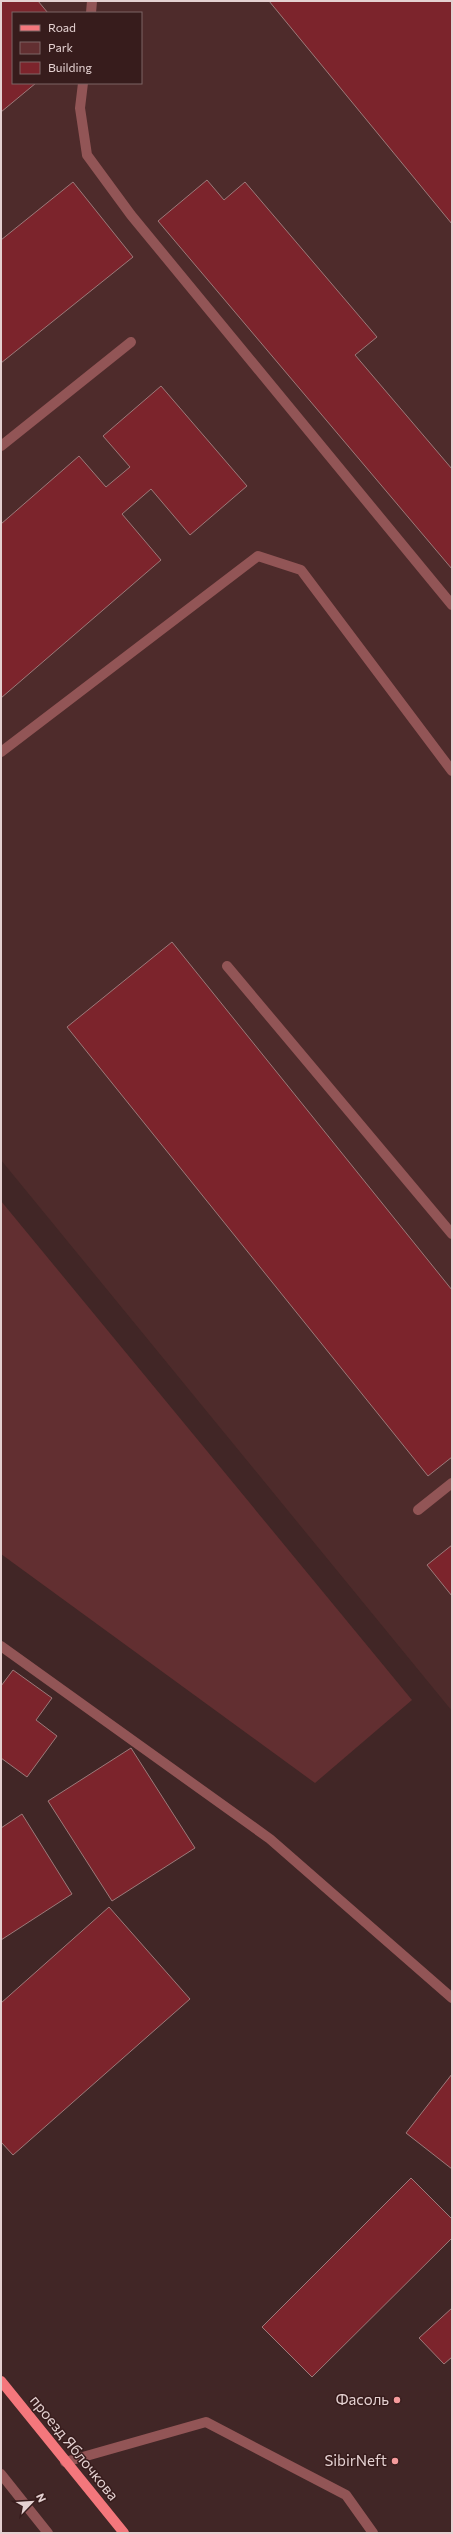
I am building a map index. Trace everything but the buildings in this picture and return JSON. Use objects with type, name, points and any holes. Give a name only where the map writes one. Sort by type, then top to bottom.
[{"type":"main road","name":"проезд Яблочкова","points":[[1,2381],[65,2462],[124,2533]]},
{"type":"lane","points":[[91,12],[92,1]]},
{"type":"lane","points":[[83,84],[80,108],[87,155],[131,215],[452,605]]},
{"type":"lane","points":[[1,446],[131,342]]},
{"type":"lane","points":[[1,752],[258,556],[301,570],[452,771]]},
{"type":"lane","points":[[227,966],[452,1234]]},
{"type":"lane","points":[[418,1510],[452,1483]]},
{"type":"lane","points":[[1,1646],[270,1839],[452,1998]]},
{"type":"lane","points":[[65,2462],[206,2422],[346,2495],[373,2533]]},
{"type":"lane","points":[[1,2474],[48,2533]]},
{"type":"shaded area","points":[[1,1],[452,1],[452,1711],[1,1160]]},
{"type":"green space","points":[[1,1201],[412,1700],[315,1783],[1,1554]]},
{"type":"place","name":"Фасоль","points":[[397,2400]]},
{"type":"place","name":"SibirNeft","points":[[395,2461]]}]
